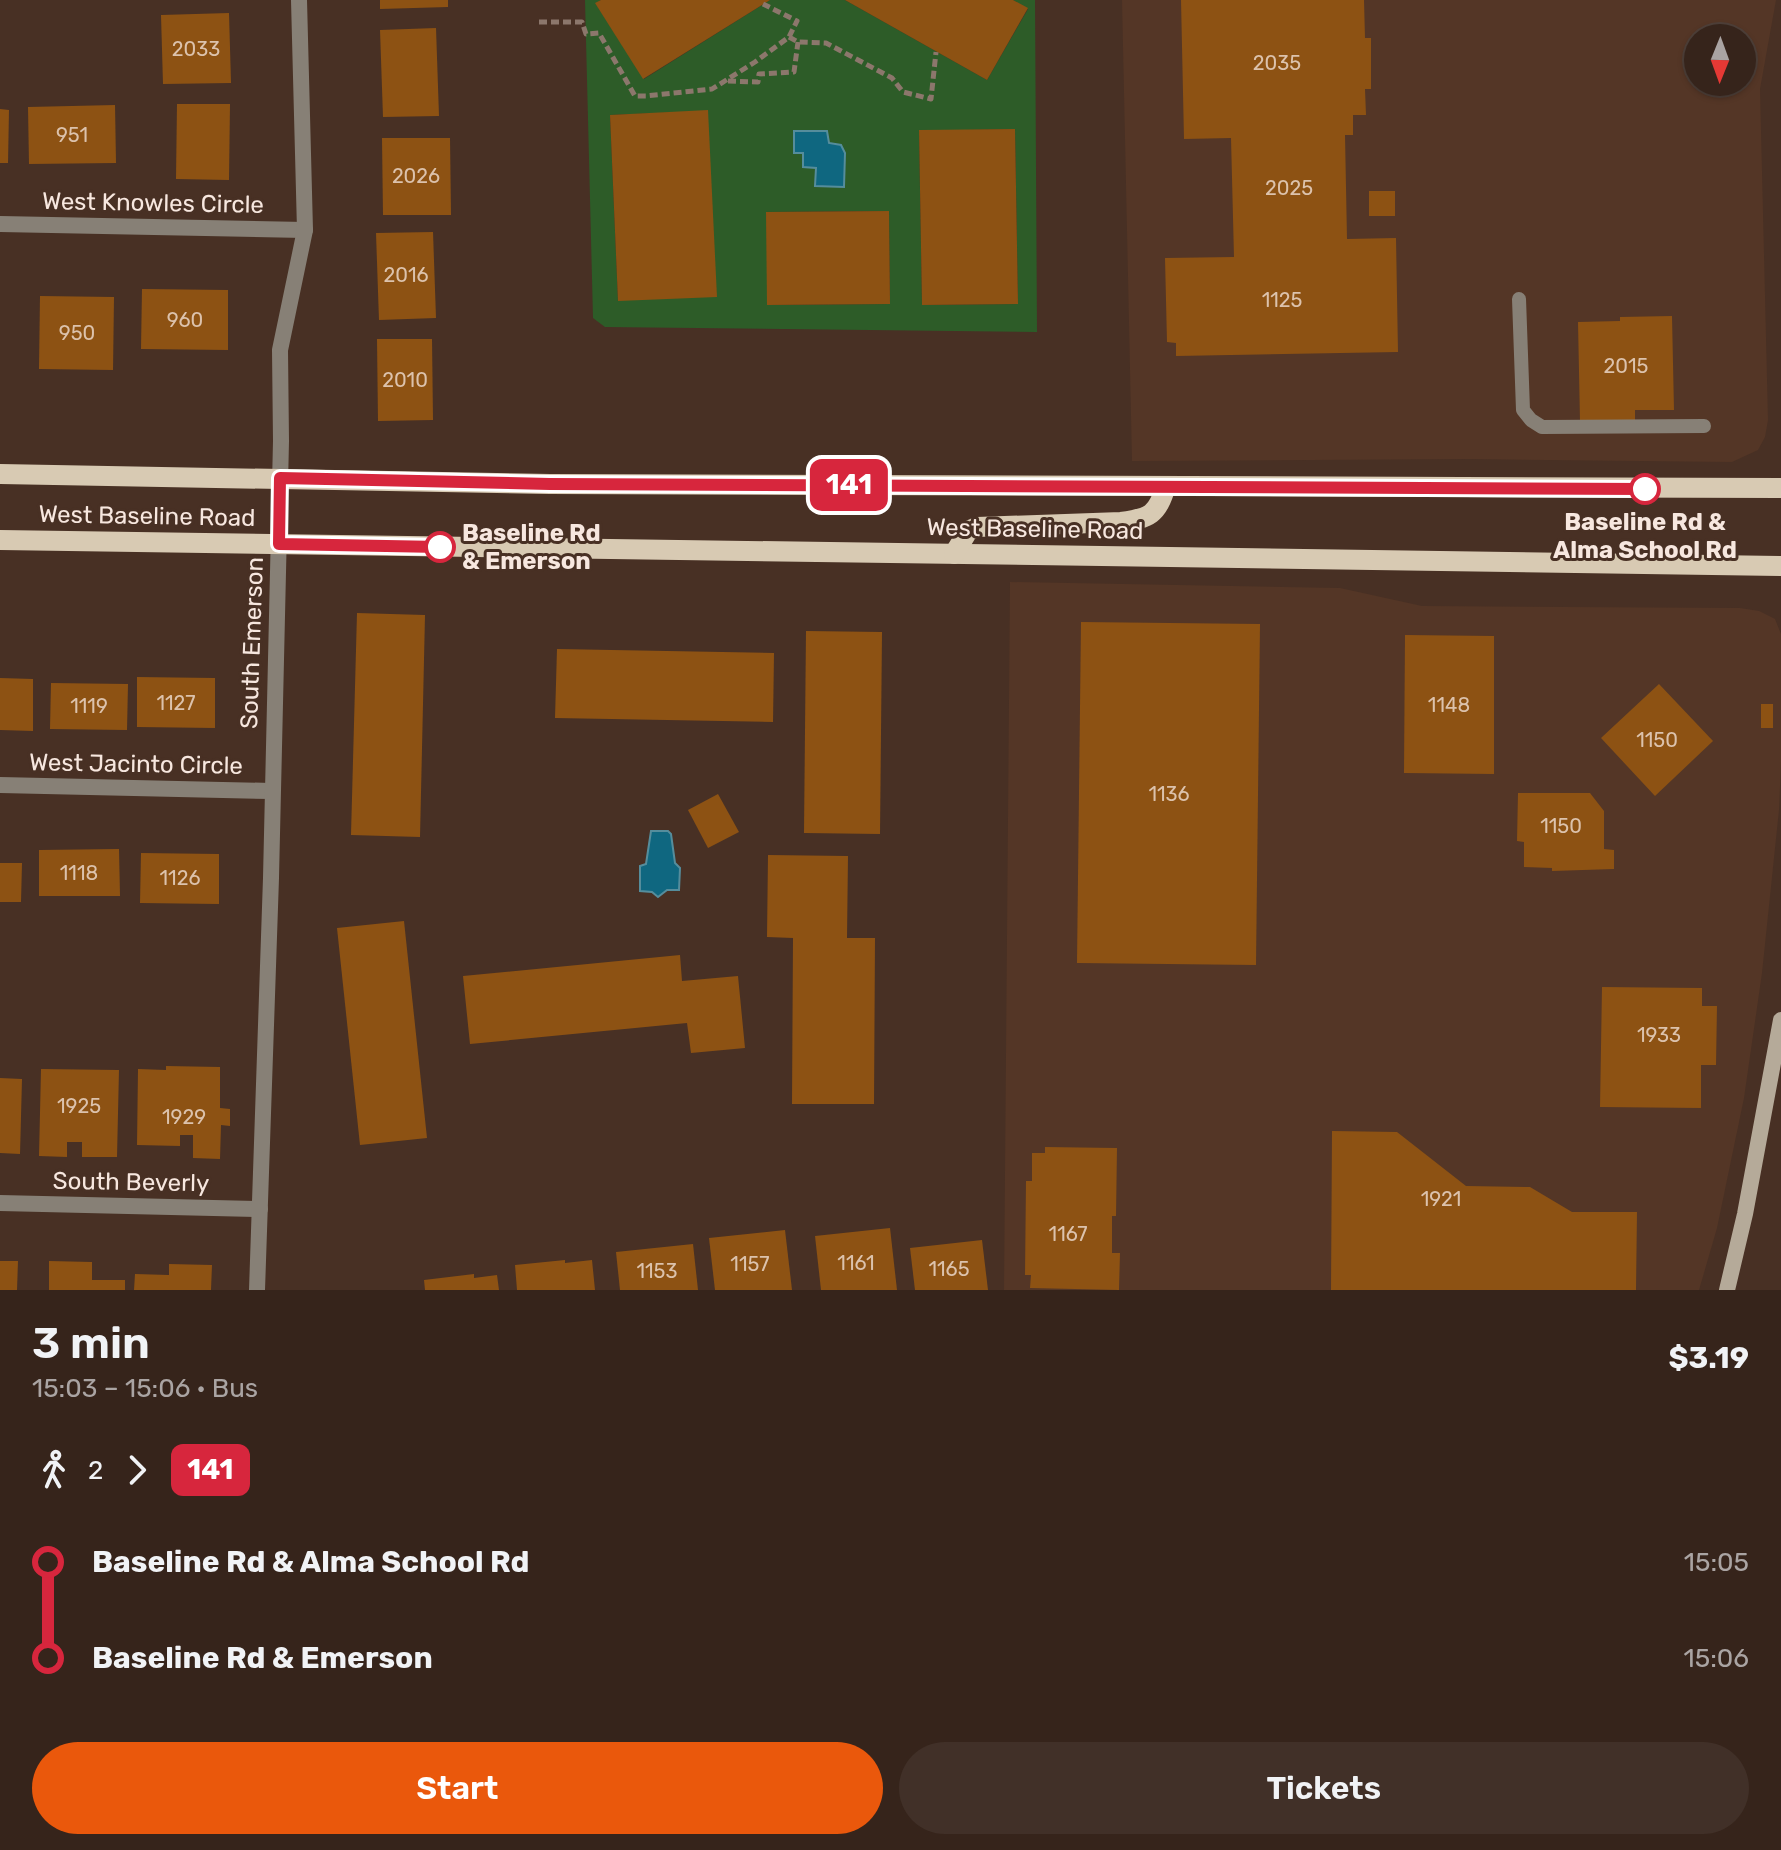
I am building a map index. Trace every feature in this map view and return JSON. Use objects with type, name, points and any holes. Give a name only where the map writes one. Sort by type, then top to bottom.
[{"type":"main road","name":"West Baseline Road","points":[[0,474],[550,484],[1781,488]]},
{"type":"main road","points":[[954,554],[968,531],[977,527],[1143,519],[1159,506],[1166,486]]},
{"type":"main road","name":"West Baseline Road","points":[[0,540],[1781,566]]},
{"type":"main road","points":[[1727,1290],[1745,1214],[1781,1020]]},
{"type":"street","name":"South Emerson","points":[[257,1290],[271,878],[280,350],[305,230],[299,0]]},
{"type":"street","name":"West Knowles Circle","points":[[0,224],[305,230]]},
{"type":"street","name":"West Jacinto Circle","points":[[0,785],[271,791]]},
{"type":"street","name":"South Beverly","points":[[0,1203],[260,1209]]},
{"type":"lane","points":[[1519,299],[1523,410],[1531,420],[1542,427],[1704,426]]},
{"type":"path","points":[[539,22],[582,22],[586,34],[599,33],[635,96],[712,89],[789,37],[797,21],[763,4]]},
{"type":"path","points":[[789,37],[798,42],[826,43],[892,78],[903,92],[931,99],[936,52]]},
{"type":"path","points":[[725,81],[758,82],[759,74],[794,72],[798,42]]},
{"type":"shaded area","points":[[1122,0],[1776,0],[1760,89],[1768,420],[1765,437],[1758,450],[1732,462],[1469,459],[1132,461]]},
{"type":"shaded area","points":[[1010,582],[1340,588],[1422,606],[1740,608],[1759,611],[1775,619],[1781,634],[1781,762],[1762,973],[1744,1098],[1717,1228],[1699,1290],[1004,1290]]},
{"type":"green space","points":[[585,0],[601,0],[596,4],[644,79],[770,0],[845,0],[987,80],[1028,9],[1013,0],[1035,0],[1037,332],[605,327],[593,318]],"holes":[[[708,111],[618,301],[610,115]],[[1015,129],[1018,304],[922,305],[919,131]],[[889,211],[890,304],[768,305],[767,212]]]},
{"type":"water","points":[[794,131],[827,131],[829,143],[841,145],[845,153],[844,187],[815,186],[816,168],[803,167],[803,153],[794,153]]},
{"type":"water","points":[[651,831],[668,831],[671,834],[675,863],[680,868],[679,890],[667,890],[658,897],[652,892],[640,891],[640,866],[646,864]]},
{"type":"building","points":[[380,0],[448,0],[448,7],[380,9]]},
{"type":"building","points":[[601,0],[770,0],[643,79],[595,3]]},
{"type":"building","points":[[845,0],[1013,0],[1028,8],[987,80]]},
{"type":"building","points":[[1181,0],[1364,0],[1365,38],[1371,38],[1371,89],[1365,89],[1366,115],[1353,115],[1353,135],[1345,135],[1347,239],[1396,238],[1398,352],[1176,356],[1176,343],[1167,342],[1165,258],[1234,257],[1231,138],[1184,139]]},
{"type":"building","points":[[229,13],[231,83],[163,84],[161,15]]},
{"type":"building","points":[[436,28],[439,116],[383,117],[380,30]]},
{"type":"building","points":[[177,104],[230,104],[229,180],[176,179]]},
{"type":"building","points":[[115,105],[116,163],[29,164],[28,107]]},
{"type":"building","points":[[0,109],[9,110],[8,163],[0,163]]},
{"type":"building","points":[[708,110],[717,297],[618,301],[610,115]]},
{"type":"building","points":[[1015,129],[1018,304],[922,305],[919,130]]},
{"type":"building","points":[[382,138],[450,138],[451,215],[383,215]]},
{"type":"building","points":[[1369,191],[1395,191],[1395,216],[1369,216]]},
{"type":"building","points":[[889,211],[890,304],[767,305],[766,212]]},
{"type":"building","points":[[433,232],[436,318],[379,320],[376,233]]},
{"type":"building","points":[[142,289],[228,290],[228,350],[141,349]]},
{"type":"building","points":[[40,296],[114,297],[113,370],[39,369]]},
{"type":"building","points":[[1672,316],[1674,410],[1635,410],[1635,420],[1580,421],[1578,322]]},
{"type":"building","points":[[377,339],[432,339],[433,420],[378,421]]},
{"type":"building","points":[[357,613],[425,615],[420,837],[351,835]]},
{"type":"building","points":[[1081,622],[1260,624],[1256,965],[1077,963]]},
{"type":"building","points":[[806,631],[882,632],[880,834],[804,833]]},
{"type":"building","points":[[1405,635],[1494,636],[1494,774],[1404,773]]},
{"type":"building","points":[[557,649],[774,653],[773,722],[555,718]]},
{"type":"building","points":[[137,677],[215,678],[215,728],[137,727]]},
{"type":"building","points":[[0,678],[33,679],[33,731],[0,730]]},
{"type":"building","points":[[51,683],[128,684],[127,730],[50,729]]},
{"type":"building","points":[[1659,684],[1713,741],[1655,796],[1601,738]]},
{"type":"building","points":[[1761,704],[1773,704],[1773,728],[1761,728]]},
{"type":"building","points":[[1518,793],[1590,793],[1604,811],[1604,849],[1614,850],[1614,869],[1552,871],[1552,868],[1524,867],[1524,842],[1517,841]]},
{"type":"building","points":[[718,794],[739,832],[708,848],[688,810]]},
{"type":"building","points":[[119,849],[120,896],[39,896],[39,850]]},
{"type":"building","points":[[141,853],[219,854],[219,904],[140,903]]},
{"type":"building","points":[[768,855],[848,856],[847,938],[875,938],[874,1104],[792,1104],[793,938],[767,937]]},
{"type":"building","points":[[0,863],[22,863],[21,902],[0,902]]},
{"type":"building","points":[[404,921],[427,1138],[360,1145],[337,928]]},
{"type":"building","points":[[680,955],[682,981],[738,976],[745,1048],[691,1053],[687,1023],[470,1044],[463,976]]},
{"type":"building","points":[[1602,987],[1702,988],[1702,1006],[1717,1006],[1716,1065],[1701,1065],[1701,1108],[1600,1107]]},
{"type":"building","points":[[166,1066],[220,1067],[220,1108],[230,1109],[230,1126],[221,1125],[220,1159],[193,1158],[193,1135],[180,1135],[180,1146],[137,1145],[138,1069],[166,1070]]},
{"type":"building","points":[[41,1069],[119,1070],[117,1157],[82,1157],[82,1142],[67,1142],[67,1157],[39,1156]]},
{"type":"building","points":[[0,1078],[22,1079],[20,1154],[0,1153]]},
{"type":"building","points":[[1332,1131],[1397,1132],[1466,1186],[1530,1187],[1572,1212],[1637,1212],[1636,1290],[1331,1290]]},
{"type":"building","points":[[1045,1147],[1117,1148],[1112,1253],[1120,1253],[1119,1290],[1030,1288],[1031,1275],[1025,1275],[1026,1181],[1032,1181],[1032,1153],[1045,1153]]},
{"type":"building","points":[[890,1228],[897,1290],[821,1290],[815,1236]]},
{"type":"building","points":[[785,1230],[792,1290],[715,1290],[709,1238]]},
{"type":"building","points":[[982,1240],[988,1290],[915,1290],[910,1248]]},
{"type":"building","points":[[693,1244],[698,1290],[620,1290],[616,1252]]},
{"type":"building","points":[[565,1260],[565,1263],[592,1260],[595,1290],[517,1290],[515,1265]]},
{"type":"building","points":[[0,1261],[18,1261],[17,1290],[0,1290]]},
{"type":"building","points":[[49,1261],[92,1262],[92,1280],[125,1280],[125,1290],[49,1290]]},
{"type":"building","points":[[169,1264],[212,1265],[211,1290],[134,1290],[135,1274],[169,1275]]},
{"type":"building","points":[[474,1274],[474,1278],[497,1275],[499,1290],[425,1290],[424,1280]]},
{"type":"bus line","name":"141","points":[[440,547],[279,544],[280,478],[550,484],[1645,489]]},
{"type":"place","name":"Baseline Rd & Alma School Rd","points":[[1645,489]]},
{"type":"place","name":"Baseline Rd & Emerson","points":[[440,547]]}]
